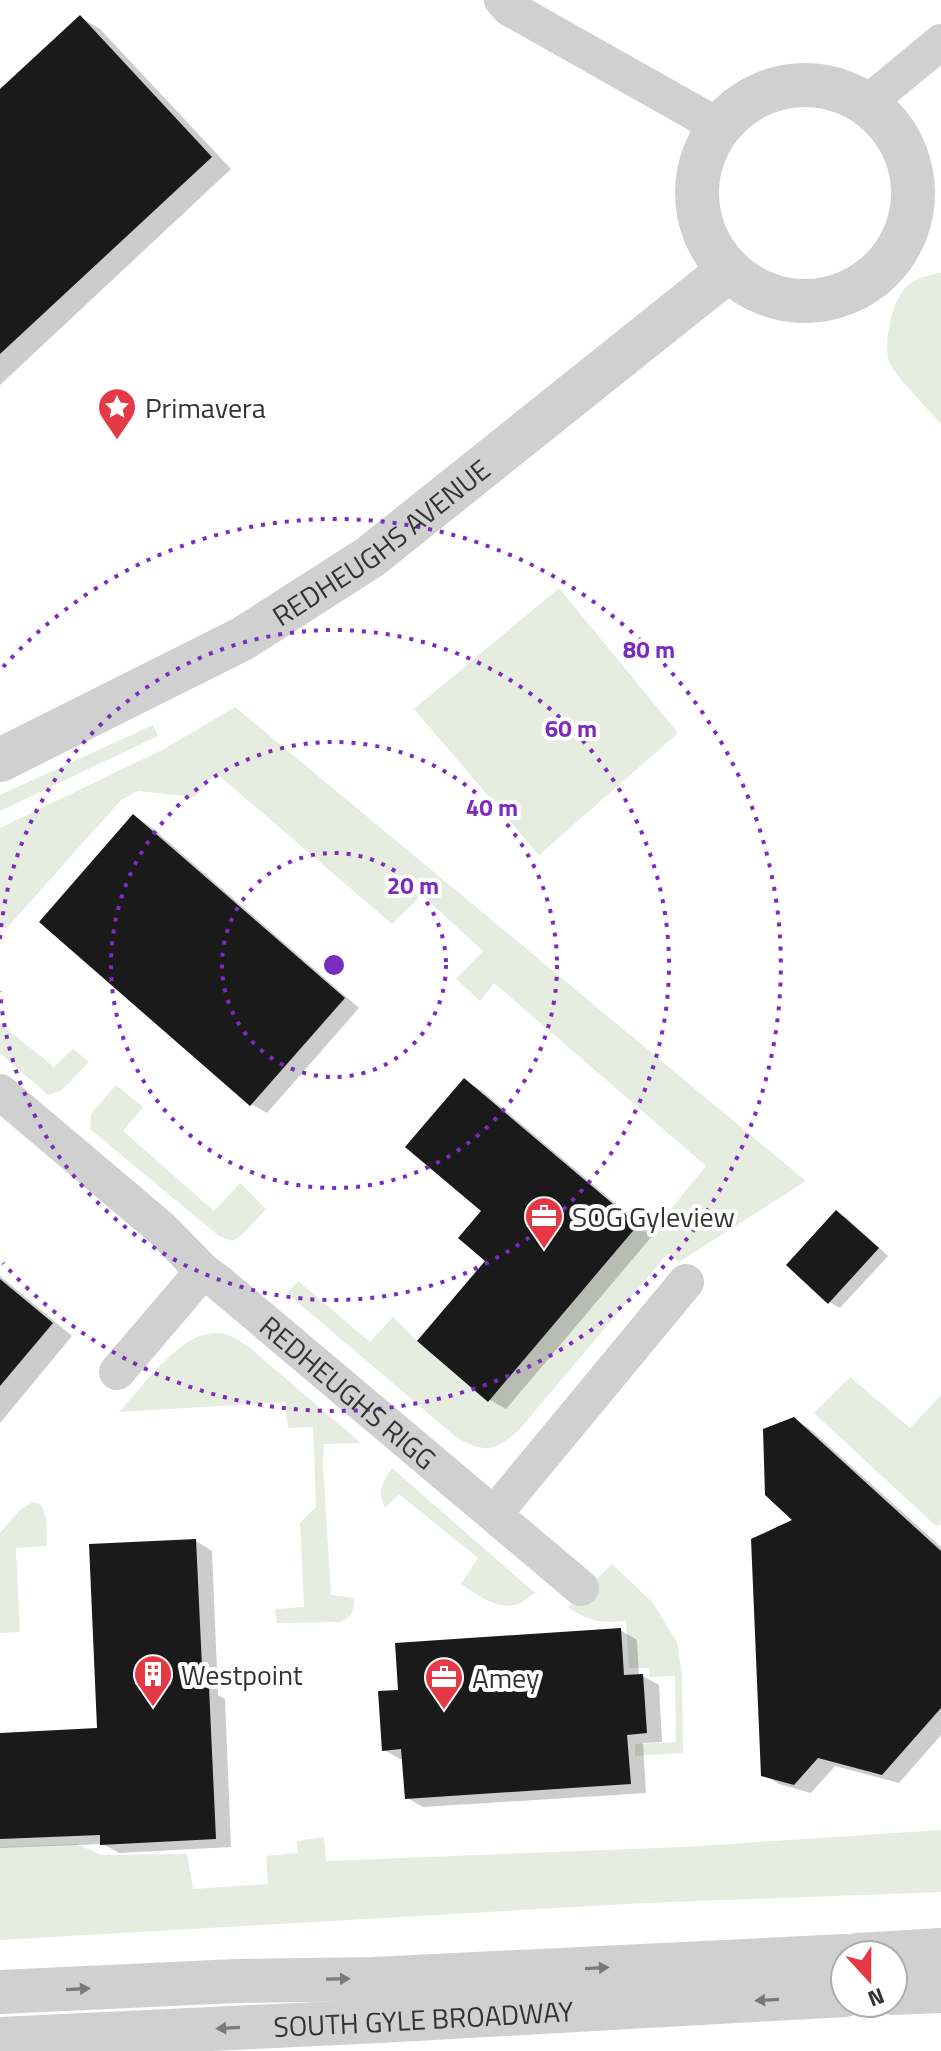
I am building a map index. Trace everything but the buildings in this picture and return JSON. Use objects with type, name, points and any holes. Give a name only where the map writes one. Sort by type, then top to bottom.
[{"type":"street","points":[[502,0],[509,8],[720,127]]},
{"type":"street","points":[[866,104],[941,42]]},
{"type":"street","points":[[788,86],[816,86],[842,92],[866,104],[887,122],[902,146],[911,172],[913,200],[924,231],[896,252],[879,273],[857,288],[832,298],[804,301],[777,298],[751,287],[729,270],[713,250],[702,226],[697,201],[699,175],[706,150],[720,127],[739,108],[762,94],[788,86]]},
{"type":"street","name":"REDHEUGHS AVENUE","points":[[0,760],[242,639],[370,557],[729,270]]},
{"type":"street","name":"REDHEUGHS RIGG","points":[[0,1092],[162,1229],[203,1271],[581,1588]]},
{"type":"street","points":[[117,1372],[203,1271]]},
{"type":"street","points":[[495,1513],[686,1282]]},
{"type":"street","points":[[909,1952],[941,1950]]},
{"type":"street","name":"SOUTH GYLE BROADWAY","points":[[0,1992],[236,1981],[374,1979],[829,1957]]},
{"type":"street","points":[[909,1992],[941,1991]]},
{"type":"street","name":"SOUTH GYLE BROADWAY","points":[[0,2039],[829,1996]]},
{"type":"shaded area","points":[[941,273],[941,424],[892,368],[887,344],[893,311],[902,292],[914,281]]},
{"type":"shaded area","points":[[559,588],[678,733],[539,855],[414,709]]},
{"type":"shaded area","points":[[235,707],[806,1181],[679,1262],[668,1253],[519,1430],[496,1446],[482,1448],[456,1437],[287,1293],[298,1281],[370,1342],[393,1317],[489,1401],[638,1225],[649,1236],[706,1166],[494,983],[480,1001],[456,979],[483,951],[422,895],[392,924],[216,773],[195,797],[138,791],[121,800],[6,929],[0,924],[0,828],[164,749]]},
{"type":"shaded area","points":[[153,725],[158,736],[0,811],[0,795]]},
{"type":"shaded area","points":[[0,1024],[54,1067],[73,1049],[89,1062],[62,1090],[48,1095],[0,1053]]},
{"type":"shaded area","points":[[116,1085],[143,1107],[123,1131],[214,1211],[240,1183],[266,1209],[241,1236],[232,1241],[219,1236],[90,1129],[91,1114]]},
{"type":"shaded area","points":[[222,1333],[250,1348],[361,1443],[324,1444],[331,1595],[354,1598],[352,1613],[340,1622],[277,1623],[275,1609],[304,1607],[300,1523],[316,1507],[313,1427],[288,1428],[285,1402],[119,1412],[182,1346],[199,1336]]},
{"type":"shaded area","points":[[850,1377],[910,1428],[941,1395],[941,1524],[936,1526],[814,1413]]},
{"type":"shaded area","points":[[392,1468],[535,1593],[510,1606],[488,1600],[461,1584],[478,1558],[399,1494],[385,1508],[382,1487]]},
{"type":"shaded area","points":[[33,1502],[41,1505],[46,1516],[47,1546],[16,1548],[20,1632],[0,1633],[0,1533],[20,1510]]},
{"type":"shaded area","points":[[612,1564],[652,1602],[677,1642],[682,1674],[683,1753],[635,1756],[635,1744],[676,1742],[675,1676],[650,1677],[649,1668],[629,1668],[626,1621],[595,1620],[568,1607]]},
{"type":"shaded area","points":[[941,1830],[941,1892],[645,1903],[0,1940],[0,1847],[77,1844],[101,1855],[187,1854],[193,1889],[268,1884],[266,1856],[298,1853],[297,1841],[324,1837],[326,1861],[683,1847]]},
{"type":"place","name":"Primavera","points":[[117,441]]},
{"type":"place","name":"SOG Gyleview","points":[[544,1250]]},
{"type":"place","name":"Westpoint","points":[[153,1708]]},
{"type":"place","name":"Amey","points":[[444,1711]]}]
